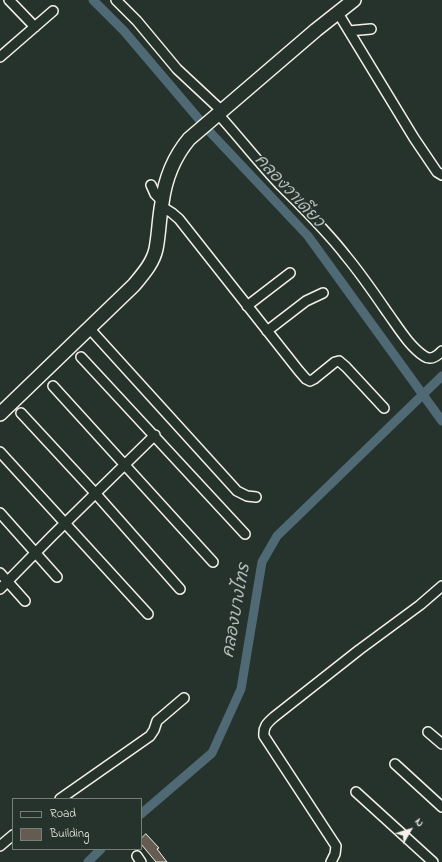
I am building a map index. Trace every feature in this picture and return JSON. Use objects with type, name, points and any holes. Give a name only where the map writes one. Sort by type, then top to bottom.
[{"type":"street","points":[[9,0],[35,27]]},
{"type":"street","points":[[116,0],[137,21],[177,69],[279,184],[312,216],[341,249],[415,348],[425,357],[430,358],[434,358],[442,351]]},
{"type":"street","points":[[1,410],[134,285],[147,270],[156,250],[161,204],[173,163],[180,150],[189,139],[316,30],[354,0]]},
{"type":"street","points":[[2,53],[53,11]]},
{"type":"street","points":[[338,13],[414,138],[437,172],[442,175]]},
{"type":"street","points":[[350,31],[371,29]]},
{"type":"street","points":[[151,185],[161,204],[179,219],[267,332],[306,379],[310,381],[314,379],[335,362],[339,361],[384,408]]},
{"type":"street","points":[[247,306],[290,272]]},
{"type":"street","points":[[267,332],[306,301],[323,293]]},
{"type":"street","points":[[89,328],[237,491],[247,496],[256,496]]},
{"type":"street","points":[[81,357],[155,435],[245,534]]},
{"type":"street","points":[[53,386],[213,562]]},
{"type":"street","points":[[21,413],[96,494],[180,589]]},
{"type":"street","points":[[0,589],[155,435]]},
{"type":"street","points":[[0,452],[148,614]]},
{"type":"street","points":[[0,513],[57,577]]},
{"type":"street","points":[[0,573],[25,601]]},
{"type":"street","points":[[331,862],[335,854],[336,846],[264,736],[265,726],[274,717],[359,650],[420,606],[442,586]]},
{"type":"street","points":[[61,798],[147,739],[154,730],[157,722],[184,698]]},
{"type":"street","points":[[428,732],[442,744]]},
{"type":"street","points":[[396,764],[442,806]]},
{"type":"street","points":[[356,792],[433,862]]},
{"type":"street","points":[[0,846],[12,836]]},
{"type":"building","points":[[146,834],[159,848],[157,849],[167,862],[156,862],[142,845],[142,838]]},
{"type":"waterway","name":"คลองวาเดียว","points":[[93,0],[124,31],[209,131],[308,236],[442,421]]},
{"type":"waterway","name":"คลองบางไทร","points":[[142,813],[212,753],[241,689],[262,562],[277,536],[442,376]]},
{"type":"waterway","name":"คลองบางไทร","points":[[88,862],[100,850]]}]
